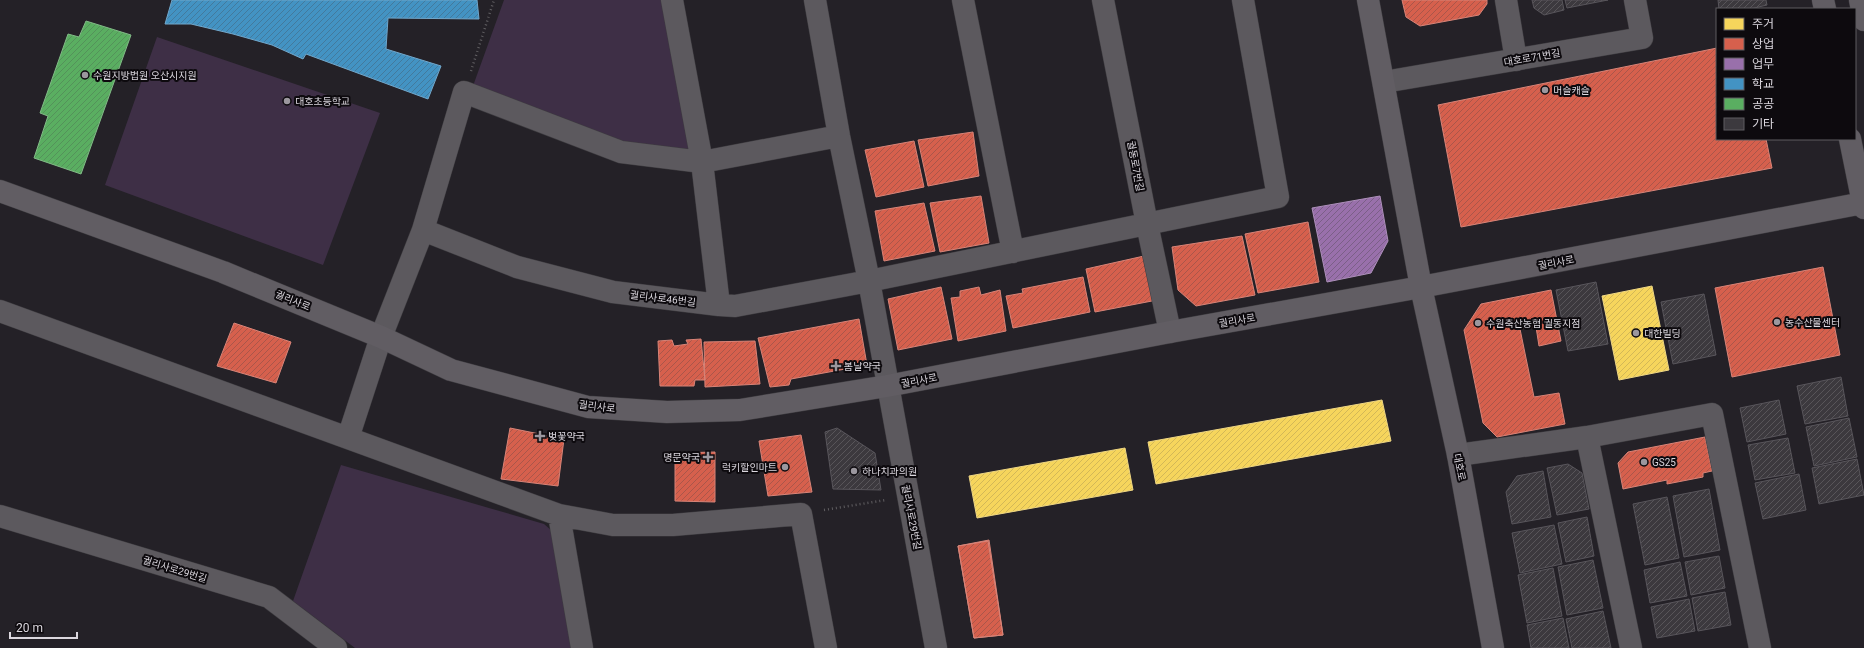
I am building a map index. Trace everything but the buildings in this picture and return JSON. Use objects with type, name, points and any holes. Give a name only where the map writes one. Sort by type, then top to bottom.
[{"type":"street","points":[[672,0],[702,162],[719,304]]},
{"type":"street","name":"궐리사로29번길","points":[[815,0],[839,136],[869,281],[936,648]]},
{"type":"street","points":[[962,0],[1012,252]]},
{"type":"street","name":"궐동로7번길","points":[[1103,0],[1170,332]]},
{"type":"street","name":"궐리사로46번길","points":[[423,230],[517,267],[613,292],[735,306],[869,281],[1278,197],[1243,0]]},
{"type":"street","name":"대호로","points":[[1368,0],[1421,288],[1458,455],[1493,648]]},
{"type":"street","points":[[1506,0],[1516,60]]},
{"type":"street","name":"대호로71번길","points":[[1384,82],[1642,38],[1635,0]]},
{"type":"street","points":[[1860,0],[1864,20]]},
{"type":"street","points":[[348,438],[381,337],[423,230],[464,92],[621,152],[702,162],[839,136]]},
{"type":"street","points":[[1850,140],[1864,204]]},
{"type":"street","name":"궐리사로","points":[[0,191],[223,272],[381,337],[451,370],[588,407],[667,412],[740,410],[887,386],[1170,332],[1421,288],[1864,204]]},
{"type":"street","points":[[0,312],[559,515],[613,525],[673,525],[800,514],[826,648]]},
{"type":"street","points":[[1458,455],[1587,437],[1712,414],[1760,648]]},
{"type":"street","points":[[1587,437],[1631,648]]},
{"type":"street","points":[[559,515],[582,648]]},
{"type":"street","name":"궐리사로29번길","points":[[0,516],[269,597],[336,648]]},
{"type":"path","points":[[464,92],[494,0]]},
{"type":"path","points":[[800,514],[908,497]]},
{"type":"shaded area","points":[[504,0],[665,0],[692,148],[686,153],[620,145],[473,86]]},
{"type":"shaded area","points":[[157,37],[380,113],[323,265],[105,185]]},
{"type":"shaded area","points":[[341,465],[544,524],[552,531],[572,648],[355,648],[293,601]]},
{"type":"place","name":"수원지방법원 오산시지원","points":[[85,75]]},
{"type":"place","name":"머슬캐슬","points":[[1545,90]]},
{"type":"place","name":"대호초등학교","points":[[287,101]]},
{"type":"place","name":"농수산물센터","points":[[1777,322]]},
{"type":"place","name":"수원축산농협 궐동지점","points":[[1478,323]]},
{"type":"place","name":"대한빌딩","points":[[1636,333]]},
{"type":"place","name":"봄날약국","points":[[836,366]]},
{"type":"place","name":"벚꽃약국","points":[[540,436]]},
{"type":"place","name":"명문약국","points":[[708,457]]},
{"type":"place","name":"GS25","points":[[1644,462]]},
{"type":"place","name":"럭키할인마트","points":[[785,467]]},
{"type":"place","name":"하나치과의원","points":[[854,471]]}]
